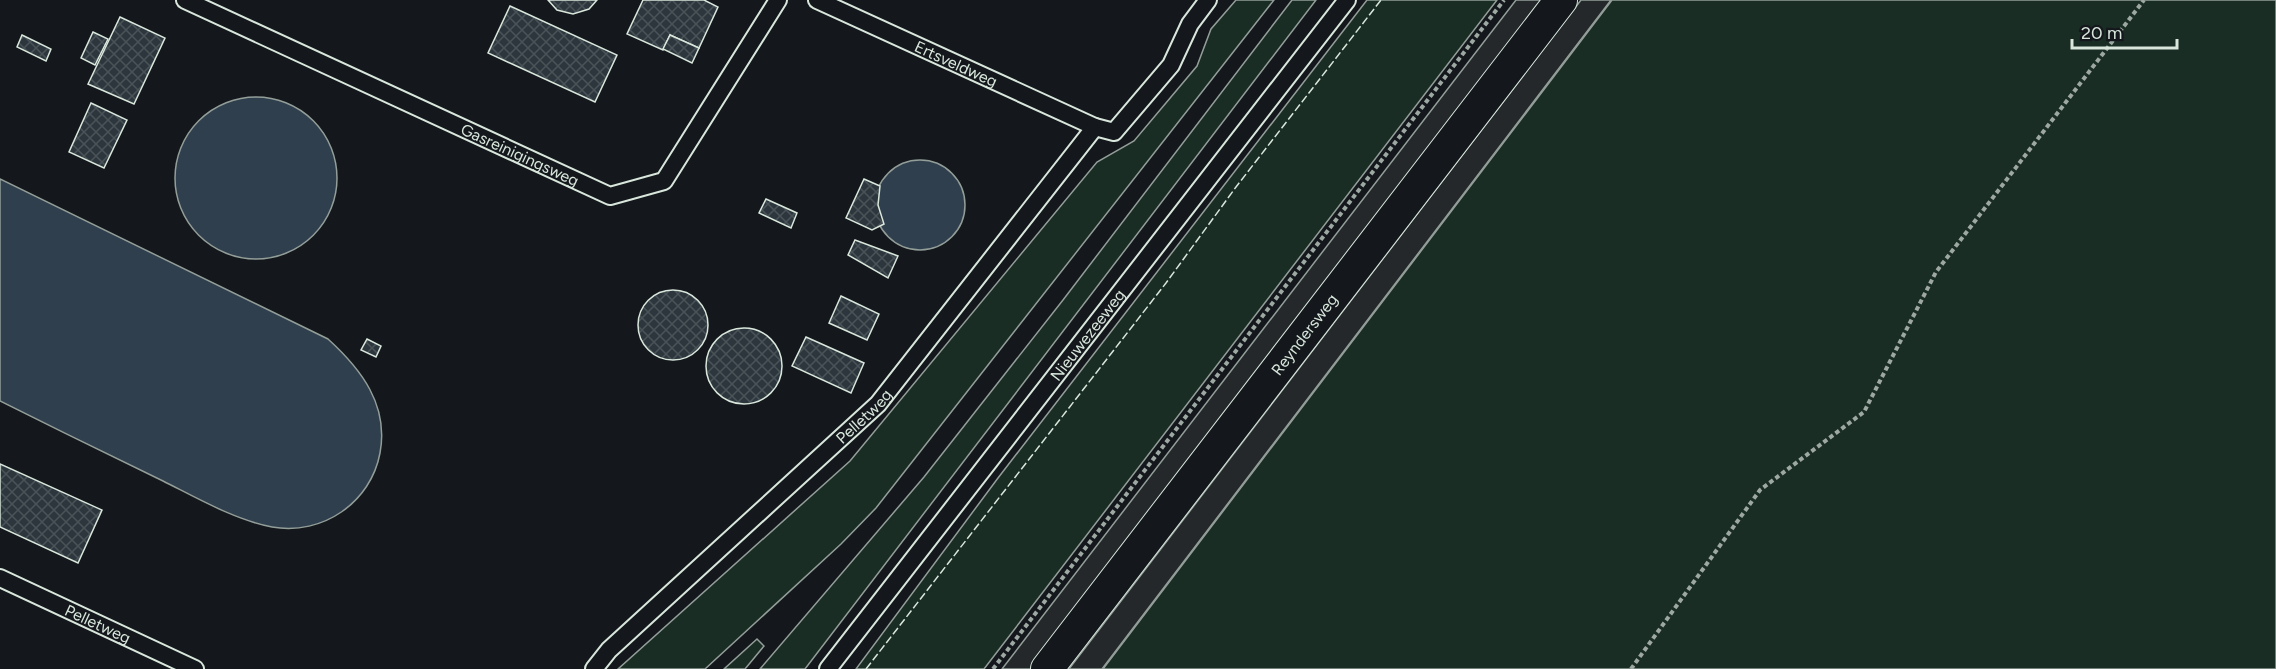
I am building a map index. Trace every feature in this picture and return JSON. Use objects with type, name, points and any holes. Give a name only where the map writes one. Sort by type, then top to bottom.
[{"type":"street","name":"Reyndersweg","points":[[1047,669],[1561,0]]},
{"type":"lane","name":"Gasreinigingsweg","points":[[185,0],[610,196],[664,181],[778,0]]},
{"type":"lane","name":"Ertsveldweg","points":[[818,0],[1095,127]]},
{"type":"lane","points":[[1095,127],[1114,132],[1171,65],[1190,24],[1208,0]]},
{"type":"lane","name":"Nieuwezeeweg","points":[[828,669],[1347,0]]},
{"type":"lane","name":"Pelletweg","points":[[594,669],[609,650],[878,404],[1095,127]]},
{"type":"lane","name":"Pelletweg","points":[[0,578],[195,669]]},
{"type":"path","points":[[993,669],[1504,0]]},
{"type":"path","points":[[1631,669],[1760,490],[1864,412],[1936,272],[2144,0]]},
{"type":"green space","points":[[1236,0],[1274,0],[876,508],[841,544],[705,669],[618,669],[850,461],[1097,162],[1134,141],[1197,66],[1211,29]]},
{"type":"green space","points":[[1292,0],[1316,0],[805,669],[760,669],[924,477],[1063,300]]},
{"type":"green space","points":[[1367,0],[1497,0],[984,669],[856,669],[998,478]]},
{"type":"green space","points":[[1612,0],[2276,0],[2276,669],[1103,669]]},
{"type":"green space","points":[[757,639],[764,646],[745,669],[724,669]]},
{"type":"shaded area","points":[[1516,0],[1545,0],[1032,669],[1002,669]]},
{"type":"shaded area","points":[[1581,0],[1611,0],[1102,669],[1069,669]]},
{"type":"water","points":[[256,97],[272,98],[287,103],[314,120],[331,147],[336,162],[336,194],[331,209],[314,236],[287,253],[272,258],[256,259],[240,258],[225,253],[198,236],[181,209],[176,194],[175,178],[176,162],[181,147],[198,120],[225,103],[240,98]]},
{"type":"water","points":[[920,160],[937,164],[952,173],[961,188],[965,205],[961,222],[952,237],[937,246],[920,250],[903,246],[888,237],[879,222],[875,205],[879,188],[888,173],[903,164]]},
{"type":"water","points":[[0,179],[328,339],[351,363],[370,389],[380,419],[382,436],[375,471],[355,500],[342,512],[309,526],[291,528],[258,524],[216,508],[0,401]]},
{"type":"building","points":[[548,0],[597,0],[589,9],[573,14],[557,10]]},
{"type":"building","points":[[643,0],[704,0],[718,7],[699,48],[670,35],[663,50],[627,34]]},
{"type":"building","points":[[510,6],[617,55],[595,102],[488,53]]},
{"type":"building","points":[[120,17],[165,38],[134,104],[88,84]]},
{"type":"building","points":[[93,32],[108,39],[95,65],[81,58]]},
{"type":"building","points":[[22,35],[51,49],[46,61],[17,47]]},
{"type":"building","points":[[670,35],[699,48],[692,63],[663,49]]},
{"type":"building","points":[[91,103],[127,120],[104,168],[69,152]]},
{"type":"building","points":[[864,179],[880,186],[878,205],[884,224],[872,230],[846,218]]},
{"type":"building","points":[[766,199],[797,213],[791,228],[759,213]]},
{"type":"building","points":[[855,240],[898,256],[888,278],[848,255]]},
{"type":"building","points":[[673,290],[686,293],[698,300],[705,312],[708,325],[705,338],[698,350],[686,357],[673,360],[660,357],[648,350],[641,338],[638,325],[641,312],[648,300],[660,293]]},
{"type":"building","points":[[841,296],[879,314],[867,340],[829,323]]},
{"type":"building","points":[[737,328],[751,328],[765,334],[776,345],[780,351],[782,366],[780,381],[771,393],[759,402],[737,404],[723,398],[712,387],[706,373],[706,359],[712,345],[723,334]]},
{"type":"building","points":[[806,337],[864,363],[851,393],[792,366]]},
{"type":"building","points":[[367,339],[381,346],[376,357],[361,350]]},
{"type":"building","points":[[0,464],[102,510],[78,563],[0,527]]},
{"type":"fence","points":[[866,669],[1166,283],[1236,187],[1381,0]]}]
